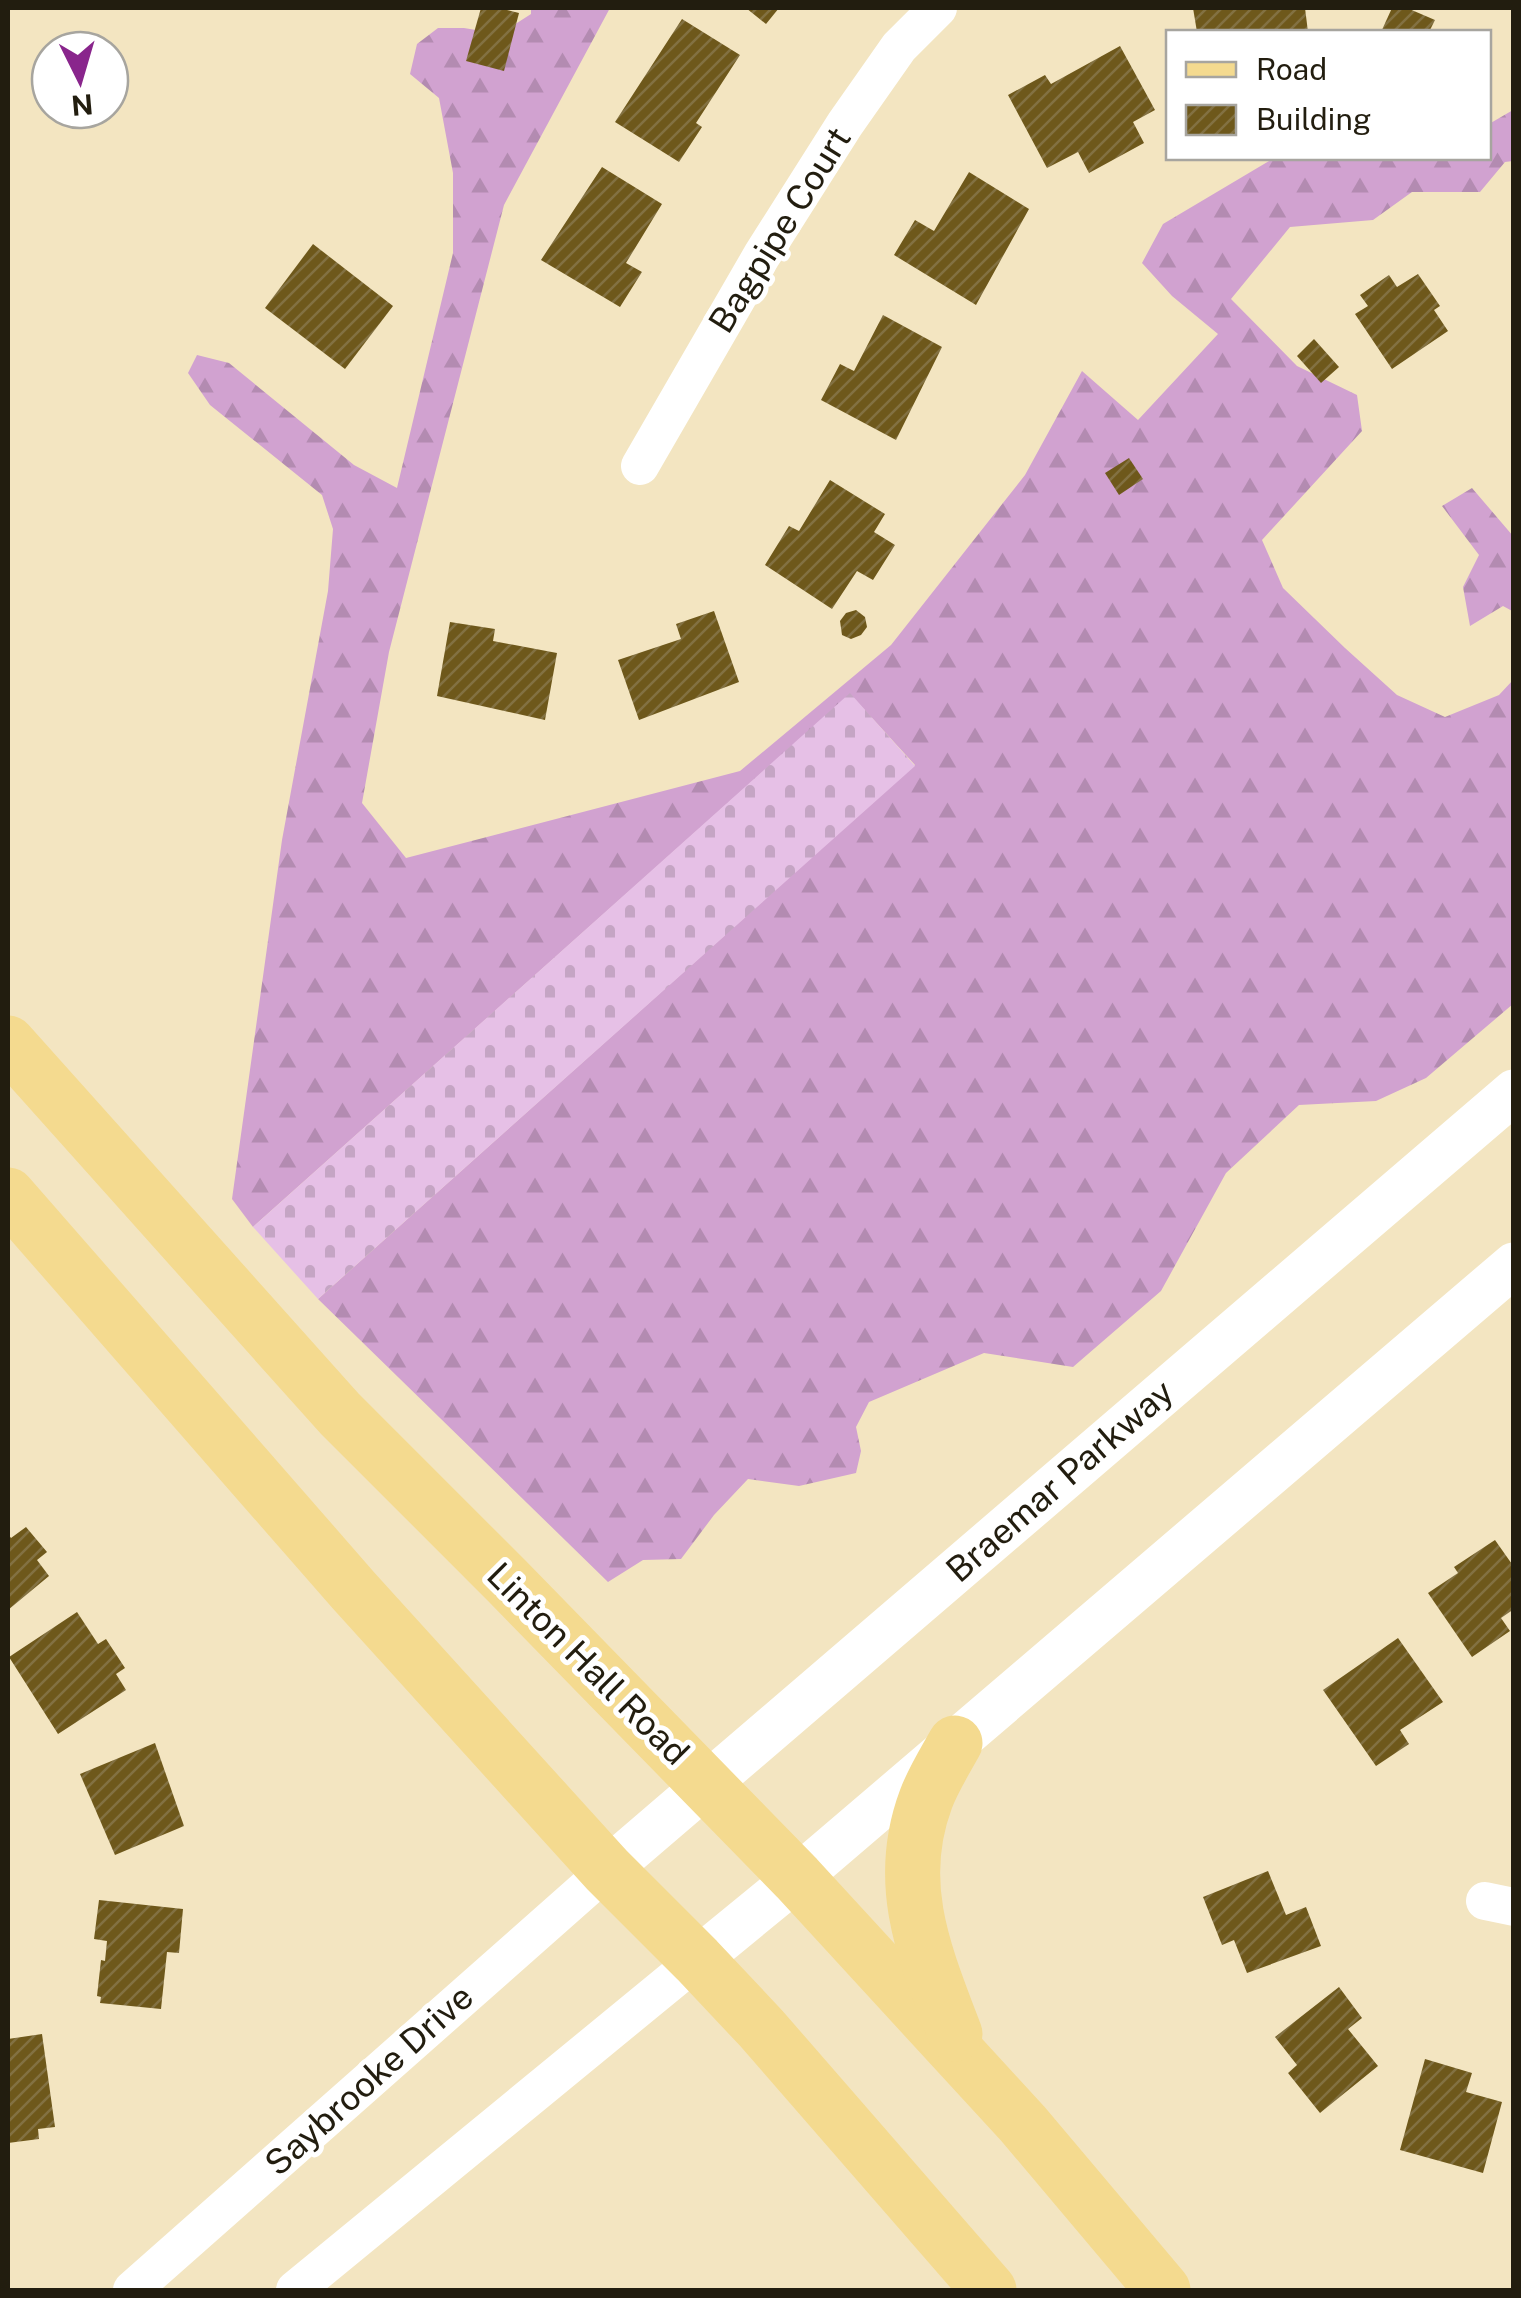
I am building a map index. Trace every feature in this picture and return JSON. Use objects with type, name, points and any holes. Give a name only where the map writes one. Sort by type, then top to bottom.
[{"type":"main road","name":"Linton Hall Road","points":[[8,1043],[340,1414],[796,1878],[1023,2124],[1163,2290]]},
{"type":"main road","points":[[8,1195],[354,1591],[607,1870],[761,2028],[989,2290]]},
{"type":"main road","points":[[955,1743],[926,1797],[918,1824],[912,1856],[912,1892],[923,1951],[964,2060]]},
{"type":"street","name":"Bagpipe Court","points":[[640,466],[762,255],[845,124],[899,48],[938,8]]},
{"type":"street","name":"Braemar Parkway","points":[[607,1870],[1514,1092]]},
{"type":"street","points":[[295,2290],[796,1878],[1514,1265]]},
{"type":"street","name":"Saybrooke Drive","points":[[132,2290],[607,1870]]},
{"type":"green space","points":[[531,8],[610,8],[504,205],[389,652],[362,803],[406,858],[740,771],[891,645],[1025,475],[1082,371],[1138,420],[1218,334],[1172,296],[1142,263],[1163,224],[1271,160],[1491,160],[1491,123],[1513,110],[1513,161],[1505,162],[1480,192],[1412,192],[1373,220],[1290,227],[1231,299],[1297,366],[1357,395],[1362,431],[1262,540],[1283,588],[1397,695],[1445,717],[1499,695],[1513,680],[1513,1004],[1426,1078],[1376,1101],[1299,1105],[1226,1173],[1161,1291],[1073,1367],[984,1353],[869,1402],[856,1427],[861,1451],[856,1473],[799,1486],[748,1479],[681,1559],[643,1560],[608,1582],[318,1299],[915,765],[850,694],[253,1227],[232,1199],[282,840],[328,591],[333,529],[322,495],[210,405],[188,373],[197,355],[229,363],[354,465],[397,488],[453,253],[453,173],[439,98],[410,74],[417,44],[438,28],[500,34],[531,14]]},
{"type":"green space","points":[[1472,488],[1513,536],[1514,612],[1503,606],[1470,626],[1463,587],[1479,555],[1442,506]]},
{"type":"green space","points":[[850,693],[915,766],[318,1299],[253,1227]]},
{"type":"building","points":[[481,8],[519,13],[504,71],[466,61]]},
{"type":"building","points":[[746,8],[779,8],[766,24]]},
{"type":"building","points":[[1193,8],[1305,8],[1308,30],[1197,30]]},
{"type":"building","points":[[1392,8],[1407,8],[1435,20],[1430,30],[1382,30]]},
{"type":"building","points":[[682,19],[740,55],[696,123],[702,127],[679,162],[615,122]]},
{"type":"building","points":[[1120,46],[1155,110],[1133,122],[1144,143],[1089,173],[1078,152],[1047,168],[1008,95],[1045,75],[1051,84]]},
{"type":"building","points":[[602,167],[662,204],[626,263],[642,272],[620,307],[541,260]]},
{"type":"building","points":[[969,172],[1029,209],[976,305],[894,255],[915,220],[934,231]]},
{"type":"building","points":[[313,244],[393,306],[345,369],[265,308]]},
{"type":"building","points":[[1418,274],[1440,306],[1434,310],[1448,331],[1392,369],[1355,314],[1368,306],[1360,295],[1389,275],[1397,287]]},
{"type":"building","points":[[883,315],[942,347],[896,440],[821,400],[840,364],[854,371]]},
{"type":"building","points":[[1314,339],[1339,367],[1321,383],[1297,356]]},
{"type":"building","points":[[1129,458],[1143,479],[1119,495],[1105,473]]},
{"type":"building","points":[[830,480],[885,514],[874,532],[895,545],[873,580],[857,571],[832,609],[765,565],[789,526],[799,531]]},
{"type":"building","points":[[856,610],[865,617],[867,627],[851,639],[842,635],[840,621],[846,613]]},
{"type":"building","points":[[714,611],[739,682],[639,720],[618,660],[681,639],[676,624]]},
{"type":"building","points":[[450,622],[495,629],[493,641],[557,653],[545,720],[437,696]]},
{"type":"building","points":[[26,1527],[47,1552],[37,1560],[49,1576],[8,1610],[8,1534],[11,1538]]},
{"type":"building","points":[[1495,1540],[1514,1567],[1514,1609],[1501,1618],[1510,1631],[1472,1657],[1428,1593],[1458,1573],[1454,1567]]},
{"type":"building","points":[[77,1612],[98,1644],[106,1639],[125,1668],[116,1674],[126,1690],[58,1734],[9,1657]]},
{"type":"building","points":[[1398,1638],[1443,1702],[1400,1730],[1409,1744],[1376,1766],[1323,1690]]},
{"type":"building","points":[[155,1743],[184,1826],[115,1855],[80,1774]]},
{"type":"building","points":[[1268,1871],[1286,1915],[1306,1907],[1321,1946],[1247,1973],[1234,1940],[1222,1945],[1203,1897]]},
{"type":"building","points":[[99,1900],[183,1909],[179,1953],[167,1952],[161,2009],[100,2003],[101,1997],[97,1996],[101,1960],[105,1961],[107,1941],[94,1939]]},
{"type":"building","points":[[1339,1987],[1362,2018],[1348,2029],[1378,2066],[1320,2113],[1288,2073],[1297,2065],[1275,2037]]},
{"type":"building","points":[[42,2034],[55,2127],[38,2129],[39,2139],[8,2143],[8,2039]]},
{"type":"building","points":[[1425,2059],[1472,2073],[1466,2092],[1502,2102],[1483,2173],[1400,2150]]}]
